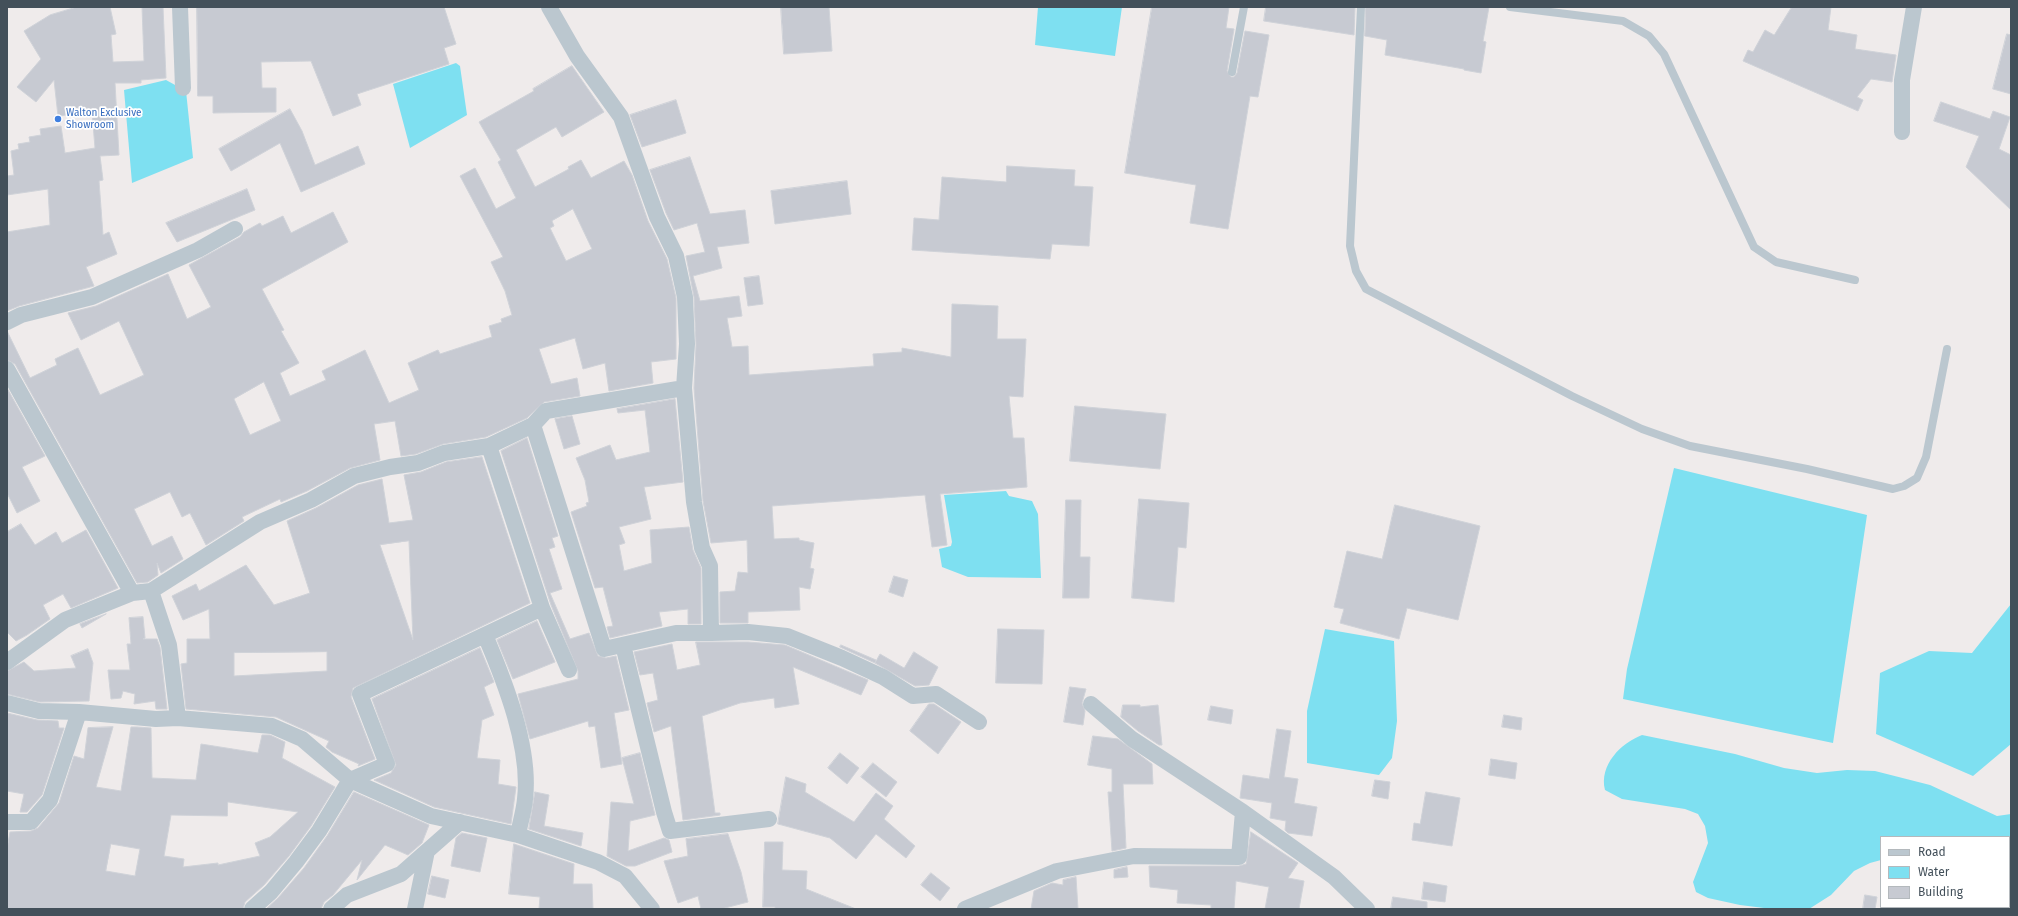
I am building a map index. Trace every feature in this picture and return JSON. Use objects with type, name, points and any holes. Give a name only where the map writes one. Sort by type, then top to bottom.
[{"type":"street","points":[[180,7],[183,88]]},
{"type":"street","points":[[549,7],[577,56],[621,117],[657,217],[676,256],[685,297],[687,344],[684,388],[694,502],[702,548],[710,566],[711,633]]},
{"type":"street","points":[[1902,132],[1902,80],[1914,7]]},
{"type":"street","points":[[7,322],[21,315],[92,297],[198,250],[235,229]]},
{"type":"street","points":[[7,369],[132,593]]},
{"type":"street","points":[[7,662],[65,620],[132,593],[151,591],[260,522],[311,500],[354,476],[390,467],[418,463],[444,453],[489,446],[533,425],[546,411],[684,388]]},
{"type":"street","points":[[533,425],[604,649],[676,633],[748,632],[787,636],[842,658],[883,677],[913,696],[936,694],[979,722]]},
{"type":"street","points":[[489,446],[542,608],[569,670]]},
{"type":"street","points":[[151,591],[169,645],[178,718]]},
{"type":"street","points":[[252,909],[271,892],[296,862],[319,831],[350,780],[387,764],[360,694],[542,608]]},
{"type":"street","points":[[485,635],[506,685],[526,765],[525,799],[518,835]]},
{"type":"street","points":[[623,645],[670,831],[769,819]]},
{"type":"street","points":[[7,703],[39,711],[79,712],[156,719],[178,718],[272,726],[302,739],[350,780],[431,816],[518,835],[598,862],[625,876],[652,909]]},
{"type":"street","points":[[1091,704],[1132,739],[1243,812],[1334,877],[1367,909]]},
{"type":"street","points":[[7,822],[31,822],[50,800],[79,712]]},
{"type":"street","points":[[965,909],[1057,871],[1134,856],[1239,857],[1243,812]]},
{"type":"street","points":[[330,909],[347,896],[401,874],[460,822]]},
{"type":"street","points":[[416,909],[427,851]]},
{"type":"lane","points":[[1232,72],[1244,7]]},
{"type":"lane","points":[[1361,7],[1350,246],[1356,271],[1366,289],[1572,396],[1642,429],[1690,446],[1807,469],[1893,490],[1904,486],[1917,478],[1926,457],[1947,349]]},
{"type":"lane","points":[[1510,7],[1623,21],[1649,36],[1664,54],[1754,247],[1776,262],[1856,280]]},
{"type":"water","points":[[1038,7],[1122,7],[1115,56],[1035,45]]},
{"type":"water","points":[[456,63],[460,66],[467,115],[410,148],[393,84]]},
{"type":"water","points":[[166,80],[186,91],[193,158],[132,183],[124,90]]},
{"type":"water","points":[[1674,468],[1867,515],[1833,743],[1623,699],[1627,669]]},
{"type":"water","points":[[1006,491],[1009,496],[1032,501],[1038,514],[1041,578],[968,577],[942,567],[939,549],[951,546],[952,542],[944,495]]},
{"type":"water","points":[[2011,604],[2011,744],[1973,776],[1876,734],[1880,673],[1929,651],[1972,653]]},
{"type":"water","points":[[1325,629],[1394,641],[1397,721],[1392,758],[1379,775],[1307,763],[1307,711]]},
{"type":"water","points":[[1642,735],[1735,754],[1784,768],[1817,773],[1847,770],[1875,771],[1930,785],[1997,816],[2011,814],[2011,909],[1973,909],[2010,908],[2010,836],[1880,836],[1880,860],[1870,863],[1854,871],[1831,895],[1809,909],[1772,909],[1740,905],[1708,898],[1696,892],[1693,882],[1708,843],[1705,826],[1698,814],[1685,809],[1622,799],[1605,790],[1605,772],[1613,756],[1619,749]]},
{"type":"building","points":[[77,7],[110,7],[116,34],[111,35],[113,62],[144,61],[142,7],[163,7],[166,78],[141,80],[141,83],[115,83],[119,155],[100,156],[103,180],[99,181],[103,235],[109,232],[117,254],[86,267],[94,286],[19,306],[7,311],[7,232],[50,225],[48,189],[7,195],[7,176],[14,175],[11,151],[19,149],[18,144],[30,142],[29,137],[41,135],[40,129],[61,126],[65,153],[95,148],[92,112],[58,116],[54,80],[36,102],[17,87],[41,59],[24,31],[50,15]]},
{"type":"building","points":[[197,7],[444,7],[456,44],[444,48],[449,64],[357,94],[361,105],[333,116],[311,61],[261,62],[262,88],[276,88],[276,112],[213,113],[213,96],[198,96]]},
{"type":"building","points":[[781,7],[829,7],[832,51],[784,54]]},
{"type":"building","points":[[1152,7],[1229,7],[1226,28],[1234,29],[1227,71],[1231,77],[1234,77],[1237,73],[1245,31],[1269,35],[1258,97],[1250,96],[1228,229],[1190,223],[1196,185],[1125,173]]},
{"type":"building","points":[[1266,7],[1355,7],[1354,35],[1264,21]]},
{"type":"building","points":[[1366,7],[1489,7],[1483,41],[1486,42],[1481,73],[1385,55],[1387,40],[1365,36]]},
{"type":"building","points":[[1792,7],[1831,7],[1828,30],[1857,35],[1855,49],[1896,55],[1892,82],[1871,79],[1857,97],[1863,100],[1858,111],[1743,61],[1748,50],[1753,52],[1765,30],[1774,35]]},
{"type":"building","points":[[2007,34],[2011,35],[2011,94],[1993,89]]},
{"type":"building","points":[[572,66],[604,112],[562,137],[556,127],[516,150],[535,187],[569,169],[568,167],[581,160],[591,178],[624,161],[632,175],[648,221],[667,259],[676,298],[676,359],[651,362],[653,383],[609,391],[605,363],[583,369],[575,338],[539,349],[551,384],[577,378],[580,396],[544,402],[527,418],[486,437],[443,444],[416,454],[401,456],[395,421],[374,424],[380,460],[350,468],[307,491],[281,502],[280,499],[242,517],[244,521],[206,545],[190,513],[182,517],[170,492],[134,509],[152,546],[172,536],[183,559],[161,573],[157,563],[158,575],[148,582],[137,583],[15,364],[7,360],[7,331],[30,378],[57,365],[55,359],[78,348],[100,395],[144,375],[119,321],[81,340],[68,313],[96,306],[168,274],[187,319],[211,307],[189,265],[240,237],[244,232],[260,223],[262,226],[283,216],[291,233],[333,212],[348,242],[262,289],[284,330],[281,331],[299,363],[280,373],[290,396],[326,380],[322,371],[365,350],[389,403],[419,390],[408,363],[438,350],[440,354],[492,337],[489,326],[502,322],[501,319],[512,315],[505,291],[491,262],[503,257],[460,176],[475,168],[496,209],[516,198],[498,162],[501,160],[479,122],[534,91],[533,89]],"holes":[[[573,209],[592,249],[566,261],[550,228],[554,226],[552,221]],[[264,382],[281,421],[250,435],[234,399]]]},
{"type":"building","points":[[676,100],[686,133],[642,147],[630,115]]},
{"type":"building","points":[[1941,102],[1990,119],[1993,111],[2010,117],[1999,149],[2011,155],[2011,210],[1966,167],[1979,136],[1934,121]]},
{"type":"building","points":[[290,109],[302,131],[315,165],[358,146],[365,164],[301,192],[280,143],[231,171],[219,149]]},
{"type":"building","points":[[690,157],[710,214],[745,210],[749,243],[717,247],[722,268],[693,276],[700,301],[739,296],[742,316],[727,318],[732,347],[748,346],[749,375],[874,366],[873,354],[902,352],[902,348],[951,357],[952,304],[998,306],[997,339],[1026,339],[1023,397],[1009,396],[1013,438],[1024,438],[1027,487],[940,494],[947,545],[932,547],[925,495],[772,506],[774,539],[799,538],[799,540],[814,543],[810,568],[814,569],[810,589],[799,587],[800,610],[748,612],[748,623],[720,623],[720,592],[735,591],[738,572],[748,573],[747,540],[711,543],[703,501],[694,388],[696,345],[694,297],[686,256],[705,252],[697,223],[674,230],[650,170]]},
{"type":"building","points":[[1007,166],[1075,170],[1074,186],[1093,187],[1089,246],[1052,244],[1050,259],[912,250],[914,218],[939,220],[942,177],[1006,182]]},
{"type":"building","points":[[847,181],[851,214],[775,224],[771,191]]},
{"type":"building","points":[[247,189],[255,210],[177,242],[166,223]]},
{"type":"building","points":[[759,276],[763,304],[748,306],[744,278]]},
{"type":"building","points":[[7,388],[45,456],[22,467],[40,501],[17,513],[7,493]]},
{"type":"building","points":[[675,399],[683,482],[644,487],[651,519],[619,527],[625,543],[619,545],[624,571],[652,563],[650,530],[689,527],[693,550],[701,568],[701,624],[688,624],[688,609],[659,612],[662,626],[610,638],[607,627],[613,626],[603,587],[595,588],[571,512],[587,506],[586,503],[589,502],[585,480],[576,458],[610,445],[616,460],[650,452],[645,410],[618,413],[617,409]]},
{"type":"building","points":[[1075,406],[1166,414],[1160,469],[1070,461]]},
{"type":"building","points":[[572,416],[580,444],[564,449],[555,419]]},
{"type":"building","points":[[527,438],[558,536],[552,538],[555,547],[549,549],[562,589],[550,593],[570,639],[589,633],[598,656],[606,658],[616,656],[629,710],[614,713],[622,764],[601,768],[595,726],[589,727],[588,721],[530,739],[518,694],[578,679],[578,671],[551,605],[501,451]]},
{"type":"building","points":[[482,457],[530,603],[353,688],[351,697],[375,759],[358,766],[359,764],[332,752],[326,747],[329,741],[276,717],[186,709],[181,664],[187,663],[187,639],[210,639],[209,609],[183,620],[172,596],[196,584],[199,591],[246,565],[274,605],[310,593],[287,521],[316,508],[358,485],[382,479],[389,523],[413,520],[404,475],[421,472],[446,462]],"holes":[[[409,541],[413,640],[380,545]],[[327,652],[327,671],[234,676],[234,653]]]},
{"type":"building","points":[[1139,499],[1189,503],[1186,548],[1178,547],[1174,602],[1132,598]]},
{"type":"building","points":[[1066,500],[1081,500],[1080,557],[1090,557],[1089,598],[1063,598]]},
{"type":"building","points":[[1395,505],[1480,526],[1458,620],[1407,608],[1399,639],[1340,623],[1344,609],[1334,607],[1347,551],[1382,559]]},
{"type":"building","points":[[21,524],[35,545],[56,532],[62,543],[86,530],[118,588],[71,608],[63,594],[43,605],[50,619],[16,641],[7,632],[7,532]]},
{"type":"building","points":[[894,576],[908,580],[903,597],[889,592]]},
{"type":"building","points":[[106,614],[82,628],[80,624]]},
{"type":"building","points":[[143,617],[145,638],[143,639],[157,639],[160,647],[167,709],[156,709],[155,701],[134,704],[135,694],[123,691],[121,698],[111,699],[108,670],[130,670],[127,644],[131,644],[129,618]]},
{"type":"building","points":[[537,621],[555,662],[513,679],[497,640]]},
{"type":"building","points":[[998,629],[1044,630],[1042,684],[996,683]]},
{"type":"building","points":[[696,642],[748,642],[785,645],[868,680],[861,695],[793,667],[799,704],[775,708],[774,698],[740,703],[702,716],[715,813],[720,813],[720,815],[683,820],[671,726],[654,732],[647,703],[658,700],[653,673],[640,675],[634,652],[672,644],[677,670],[700,665]]},
{"type":"building","points":[[841,645],[876,660],[875,663],[840,647]]},
{"type":"building","points":[[480,648],[494,682],[484,687],[494,715],[482,720],[477,758],[500,760],[498,784],[516,787],[511,824],[434,807],[374,780],[391,773],[396,765],[372,699]]},
{"type":"building","points":[[88,649],[93,663],[89,701],[40,702],[7,694],[7,671],[24,662],[34,671],[76,668],[71,656]]},
{"type":"building","points":[[914,652],[938,667],[929,685],[915,686],[875,663],[880,654],[904,668]]},
{"type":"building","points":[[1070,687],[1086,689],[1082,703],[1085,711],[1083,725],[1064,722]]},
{"type":"building","points":[[929,704],[934,704],[961,722],[938,754],[910,731]]},
{"type":"building","points":[[1123,705],[1140,705],[1140,707],[1158,705],[1162,745],[1159,745],[1138,731],[1121,717]]},
{"type":"building","points":[[1211,706],[1233,710],[1231,724],[1208,720]]},
{"type":"building","points":[[7,713],[37,720],[58,721],[59,728],[64,728],[42,795],[27,812],[20,812],[24,794],[7,791]]},
{"type":"building","points":[[1504,715],[1522,718],[1521,730],[1502,727]]},
{"type":"building","points":[[113,727],[96,787],[121,791],[131,727],[137,727],[151,728],[152,778],[196,780],[201,744],[258,753],[262,735],[270,735],[285,742],[282,758],[335,787],[311,826],[289,856],[264,885],[245,902],[243,909],[7,909],[7,849],[10,832],[31,831],[38,828],[59,803],[74,756],[84,759],[88,728]],"holes":[[[228,802],[298,812],[270,837],[255,843],[260,856],[218,865],[218,863],[183,867],[184,859],[164,856],[171,815],[227,816]],[[111,844],[140,849],[135,876],[106,871]]]},
{"type":"building","points":[[1277,729],[1291,731],[1284,777],[1298,779],[1294,803],[1317,807],[1312,836],[1288,833],[1285,830],[1286,821],[1270,818],[1272,803],[1240,798],[1243,775],[1269,779]]},
{"type":"building","points":[[1093,736],[1118,739],[1152,764],[1153,784],[1123,784],[1126,848],[1112,851],[1108,792],[1112,792],[1112,769],[1088,765]]},
{"type":"building","points":[[640,753],[655,815],[630,821],[628,851],[664,838],[669,840],[672,852],[635,866],[626,866],[607,856],[611,802],[634,804],[622,758]]},
{"type":"building","points":[[840,753],[859,768],[847,784],[828,768]]},
{"type":"building","points":[[1491,759],[1517,763],[1515,779],[1489,775]]},
{"type":"building","points":[[873,763],[897,782],[886,797],[861,777]]},
{"type":"building","points":[[786,777],[806,784],[805,792],[854,822],[876,793],[893,806],[884,819],[915,846],[906,858],[876,834],[856,859],[830,838],[778,824]]},
{"type":"building","points":[[1375,780],[1390,782],[1388,799],[1372,796]]},
{"type":"building","points":[[354,792],[429,825],[422,843],[408,855],[385,845],[357,880],[362,860],[333,895],[324,902],[321,909],[266,909],[278,898],[304,868],[327,836]]},
{"type":"building","points":[[535,792],[549,795],[544,826],[583,833],[581,846],[529,829]]},
{"type":"building","points":[[1426,792],[1460,798],[1452,846],[1412,840],[1414,823],[1420,824]]},
{"type":"building","points":[[1251,832],[1298,863],[1288,878],[1304,881],[1299,909],[1265,909],[1269,887],[1236,881],[1234,909],[1211,909],[1211,905],[1177,903],[1178,890],[1150,887],[1149,866],[1239,866],[1246,864]]},
{"type":"building","points":[[462,833],[487,838],[480,872],[451,866],[456,838]]},
{"type":"building","points":[[728,834],[741,872],[748,902],[721,909],[701,909],[698,896],[678,903],[664,861],[688,856],[686,839]]},
{"type":"building","points":[[765,842],[783,842],[782,870],[807,871],[806,889],[856,909],[775,909],[775,907],[763,907]]},
{"type":"building","points":[[514,844],[574,864],[573,884],[592,884],[593,909],[539,909],[540,897],[509,894]]},
{"type":"building","points":[[1127,867],[1128,877],[1114,878],[1114,870]]},
{"type":"building","points":[[931,873],[950,888],[940,901],[921,885]]},
{"type":"building","points":[[432,876],[449,880],[445,898],[428,894]]},
{"type":"building","points":[[1076,877],[1078,909],[1031,909],[1034,891],[1052,883],[1063,885],[1063,880]]},
{"type":"building","points":[[1424,882],[1447,886],[1445,902],[1422,899]]},
{"type":"building","points":[[1865,895],[1877,897],[1875,909],[1863,909]]},
{"type":"building","points":[[1393,897],[1427,902],[1427,909],[1391,909]]},
{"type":"place","name":"Walton Exclusive Showroom","points":[[58,119]]}]
